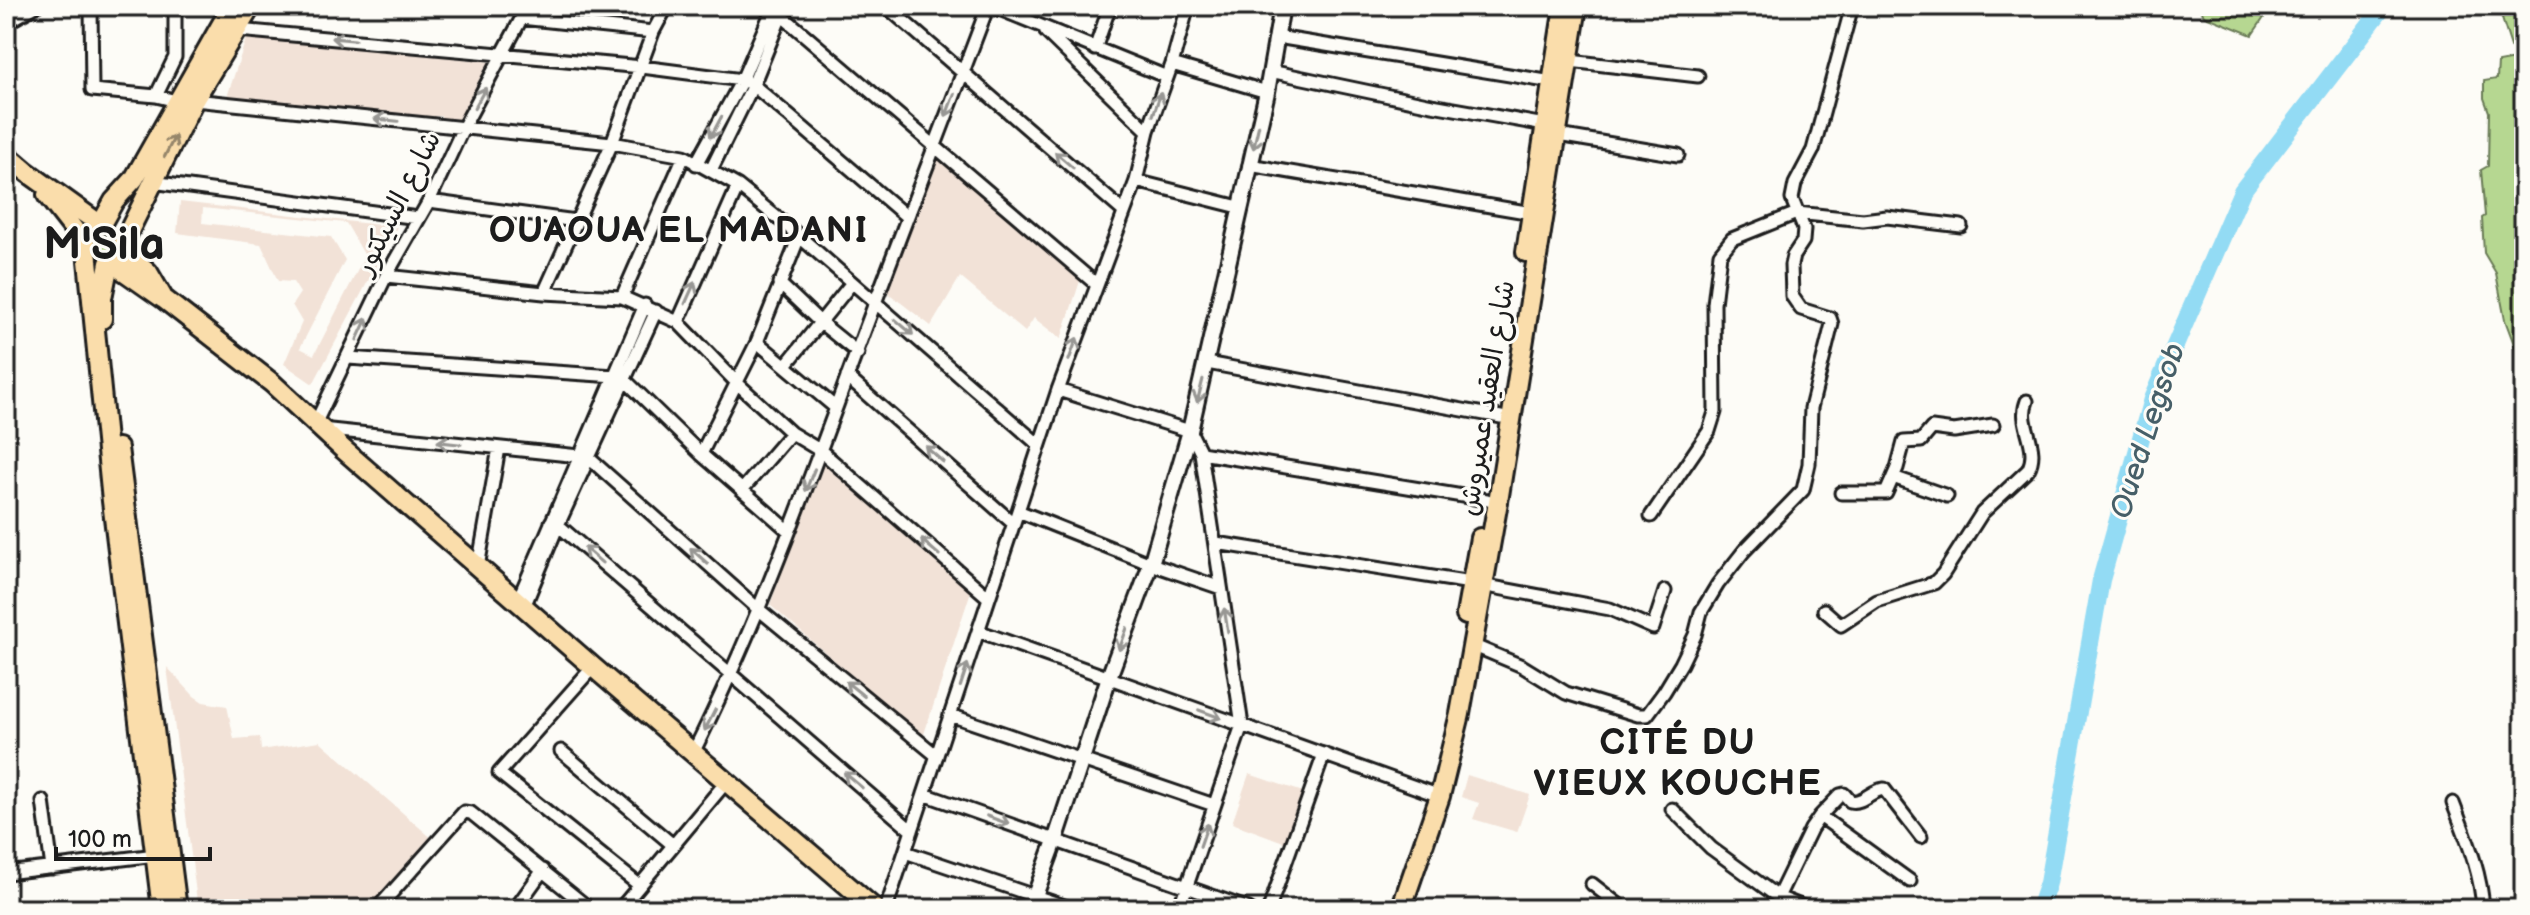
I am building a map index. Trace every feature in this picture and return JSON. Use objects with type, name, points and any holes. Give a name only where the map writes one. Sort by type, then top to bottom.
[{"type":"main road","points":[[162,909],[156,855],[155,795],[102,298],[117,254],[232,6]]},
{"type":"main road","points":[[177,909],[155,795],[112,501],[86,247],[91,232],[99,226],[114,201],[134,179],[186,100],[238,30],[251,6]]},
{"type":"main road","name":"شارع العقيد عميروش","points":[[1401,909],[1440,796],[1460,714],[1472,645],[1487,500],[1532,213],[1570,61],[1564,6]]},
{"type":"main road","name":"شارع العقيد عميروش","points":[[1440,796],[1441,747],[1478,584],[1552,130],[1552,82],[1564,6]]},
{"type":"main road","points":[[6,154],[66,210],[98,262],[117,254]]},
{"type":"main road","points":[[66,210],[97,208],[114,201]]},
{"type":"main road","points":[[66,210],[91,218],[99,226],[115,229],[117,254],[164,299],[272,383],[478,567],[875,909]]},
{"type":"main road","points":[[66,210],[90,296]]},
{"type":"main road","points":[[136,216],[137,243],[146,280]]},
{"type":"main road","points":[[104,338],[114,295],[146,280]]},
{"type":"street","points":[[91,6],[92,90],[612,143],[684,156],[738,186],[1039,445]]},
{"type":"street","points":[[156,96],[175,57],[175,6]]},
{"type":"street","name":"شارع السيكتور","points":[[317,426],[386,276],[429,201],[463,128],[528,6]]},
{"type":"street","points":[[544,293],[612,143],[653,32],[667,6]]},
{"type":"street","points":[[886,6],[1123,211]]},
{"type":"street","points":[[693,753],[731,676],[821,451],[907,217],[990,6],[1167,77]]},
{"type":"street","points":[[1095,49],[1110,6]]},
{"type":"street","points":[[886,909],[1039,445],[1136,181],[1148,131],[1172,64],[1188,6]]},
{"type":"street","points":[[1033,903],[1109,677],[1151,564],[1190,431],[1267,92],[1282,6]]},
{"type":"street","points":[[1472,645],[1522,666],[1566,693],[1644,716],[1681,664],[1705,604],[1718,584],[1744,551],[1803,490],[1809,464],[1811,408],[1832,324],[1830,318],[1801,309],[1792,296],[1791,265],[1803,241],[1804,229],[1792,199],[1795,184],[1813,150],[1852,6]]},
{"type":"street","points":[[6,23],[33,7]]},
{"type":"street","points":[[711,170],[776,9],[1096,284]]},
{"type":"street","points":[[521,18],[653,32]]},
{"type":"street","points":[[1040,26],[1148,131]]},
{"type":"street","points":[[238,30],[642,67],[747,83],[907,217]]},
{"type":"street","points":[[1277,37],[1552,82]]},
{"type":"street","points":[[1570,61],[1698,76]]},
{"type":"street","points":[[1172,64],[1267,92]]},
{"type":"street","points":[[1270,71],[1678,155]]},
{"type":"street","points":[[696,164],[747,83]]},
{"type":"street","points":[[622,297],[684,156]]},
{"type":"street","points":[[1249,165],[1532,213]]},
{"type":"street","points":[[1136,181],[1239,207]]},
{"type":"street","points":[[152,182],[418,218]]},
{"type":"street","points":[[678,322],[738,186]]},
{"type":"street","points":[[429,201],[576,221]]},
{"type":"street","points":[[1651,516],[1709,431],[1715,412],[1712,323],[1720,254],[1732,239],[1797,213],[1863,220],[1887,217],[1961,226]]},
{"type":"street","points":[[701,454],[757,342],[799,237]]},
{"type":"street","points":[[386,276],[544,293],[622,297],[678,322],[791,433],[821,451],[989,598]]},
{"type":"street","points":[[779,283],[858,353]]},
{"type":"street","points":[[786,365],[851,284]]},
{"type":"street","points":[[521,603],[650,308]]},
{"type":"street","points":[[757,342],[836,408]]},
{"type":"street","points":[[348,358],[620,378],[789,531]]},
{"type":"street","points":[[1207,363],[1501,417]]},
{"type":"street","points":[[847,377],[1014,524]]},
{"type":"street","points":[[1058,390],[1190,431],[1201,453],[1242,725],[1179,909]]},
{"type":"street","points":[[1824,610],[1838,624],[1844,624],[1877,601],[1928,586],[1943,574],[1982,513],[2028,470],[2032,443],[2023,412],[2027,401]]},
{"type":"street","points":[[1841,493],[1886,493],[1903,444],[1906,441],[1921,441],[1930,429],[1935,427],[1954,431],[1993,425]]},
{"type":"street","points":[[317,426],[584,458],[757,608],[937,756]]},
{"type":"street","points":[[742,490],[791,433]]},
{"type":"street","points":[[478,567],[499,448]]},
{"type":"street","points":[[1201,453],[1487,500]]},
{"type":"street","points":[[1893,477],[1947,496]]},
{"type":"street","points":[[1018,511],[1221,588]]},
{"type":"street","points":[[554,524],[912,831]]},
{"type":"street","points":[[1216,543],[1478,584],[1610,609],[1653,628],[1665,591]]},
{"type":"street","points":[[978,631],[1440,796]]},
{"type":"street","points":[[593,667],[499,773],[639,885]]},
{"type":"street","points":[[950,715],[1214,805]]},
{"type":"street","points":[[561,751],[673,845]]},
{"type":"street","points":[[1269,909],[1324,754]]},
{"type":"street","points":[[620,909],[727,781]]},
{"type":"street","points":[[1778,897],[1811,829],[1842,794],[1856,802],[1884,789],[1921,837]]},
{"type":"street","points":[[924,794],[1249,909]]},
{"type":"street","points":[[43,801],[52,868]]},
{"type":"street","points":[[2453,803],[2468,841],[2482,891],[2483,909]]},
{"type":"street","points":[[1672,809],[1711,848],[1778,897],[1808,909]]},
{"type":"street","points":[[377,909],[464,812],[471,813],[590,909]]},
{"type":"street","points":[[1820,816],[1910,881]]},
{"type":"street","points":[[905,852],[1033,903],[1073,909]]},
{"type":"street","points":[[6,873],[156,855]]},
{"type":"street","points":[[515,909],[543,870]]},
{"type":"street","points":[[1592,884],[1624,909]]},
{"type":"shaded area","points":[[247,36],[493,62],[459,122],[445,122],[441,116],[431,121],[226,100]]},
{"type":"shaded area","points":[[938,152],[1081,278],[1061,339],[1034,318],[1025,332],[960,277],[931,326],[887,292]]},
{"type":"shaded area","points":[[180,202],[397,227],[313,384],[284,364],[302,322],[292,305],[300,293],[293,282],[278,281],[261,244],[177,233]],"holes":[[[203,208],[346,223],[365,256],[314,355],[300,348],[345,260],[331,237],[202,223]]]},
{"type":"shaded area","points":[[821,462],[971,591],[923,737],[770,605]]},
{"type":"shaded area","points":[[167,667],[203,702],[227,706],[234,739],[260,737],[261,750],[320,741],[435,841],[416,863],[410,863],[375,909],[198,909]]},
{"type":"shaded area","points":[[1249,774],[1306,793],[1289,844],[1232,823]]},
{"type":"shaded area","points":[[1467,775],[1530,795],[1517,832],[1473,819],[1479,803],[1461,797]]},
{"type":"green space","points":[[2196,6],[2272,6],[2252,35],[2205,16]]},
{"type":"green space","points":[[2498,6],[2524,6],[2524,371],[2505,320],[2496,273],[2484,253],[2481,170],[2488,166],[2489,112],[2484,98],[2484,81],[2497,79],[2498,62],[2515,59]]},
{"type":"green space","points":[[105,232],[114,236],[118,245],[114,254],[105,258],[96,254],[92,245],[96,236]]},
{"type":"waterway","name":"Oued Legsob","points":[[2039,909],[2048,883],[2101,580],[2152,399],[2242,191],[2384,6]]},
{"type":"district","name":"OUAOUA EL MADANI","points":[[679,231]]},
{"type":"district","name":"M'Sila","points":[[104,245]]},
{"type":"district","name":"CITÉ DU VIEUX KOUCHE","points":[[1678,764]]}]
